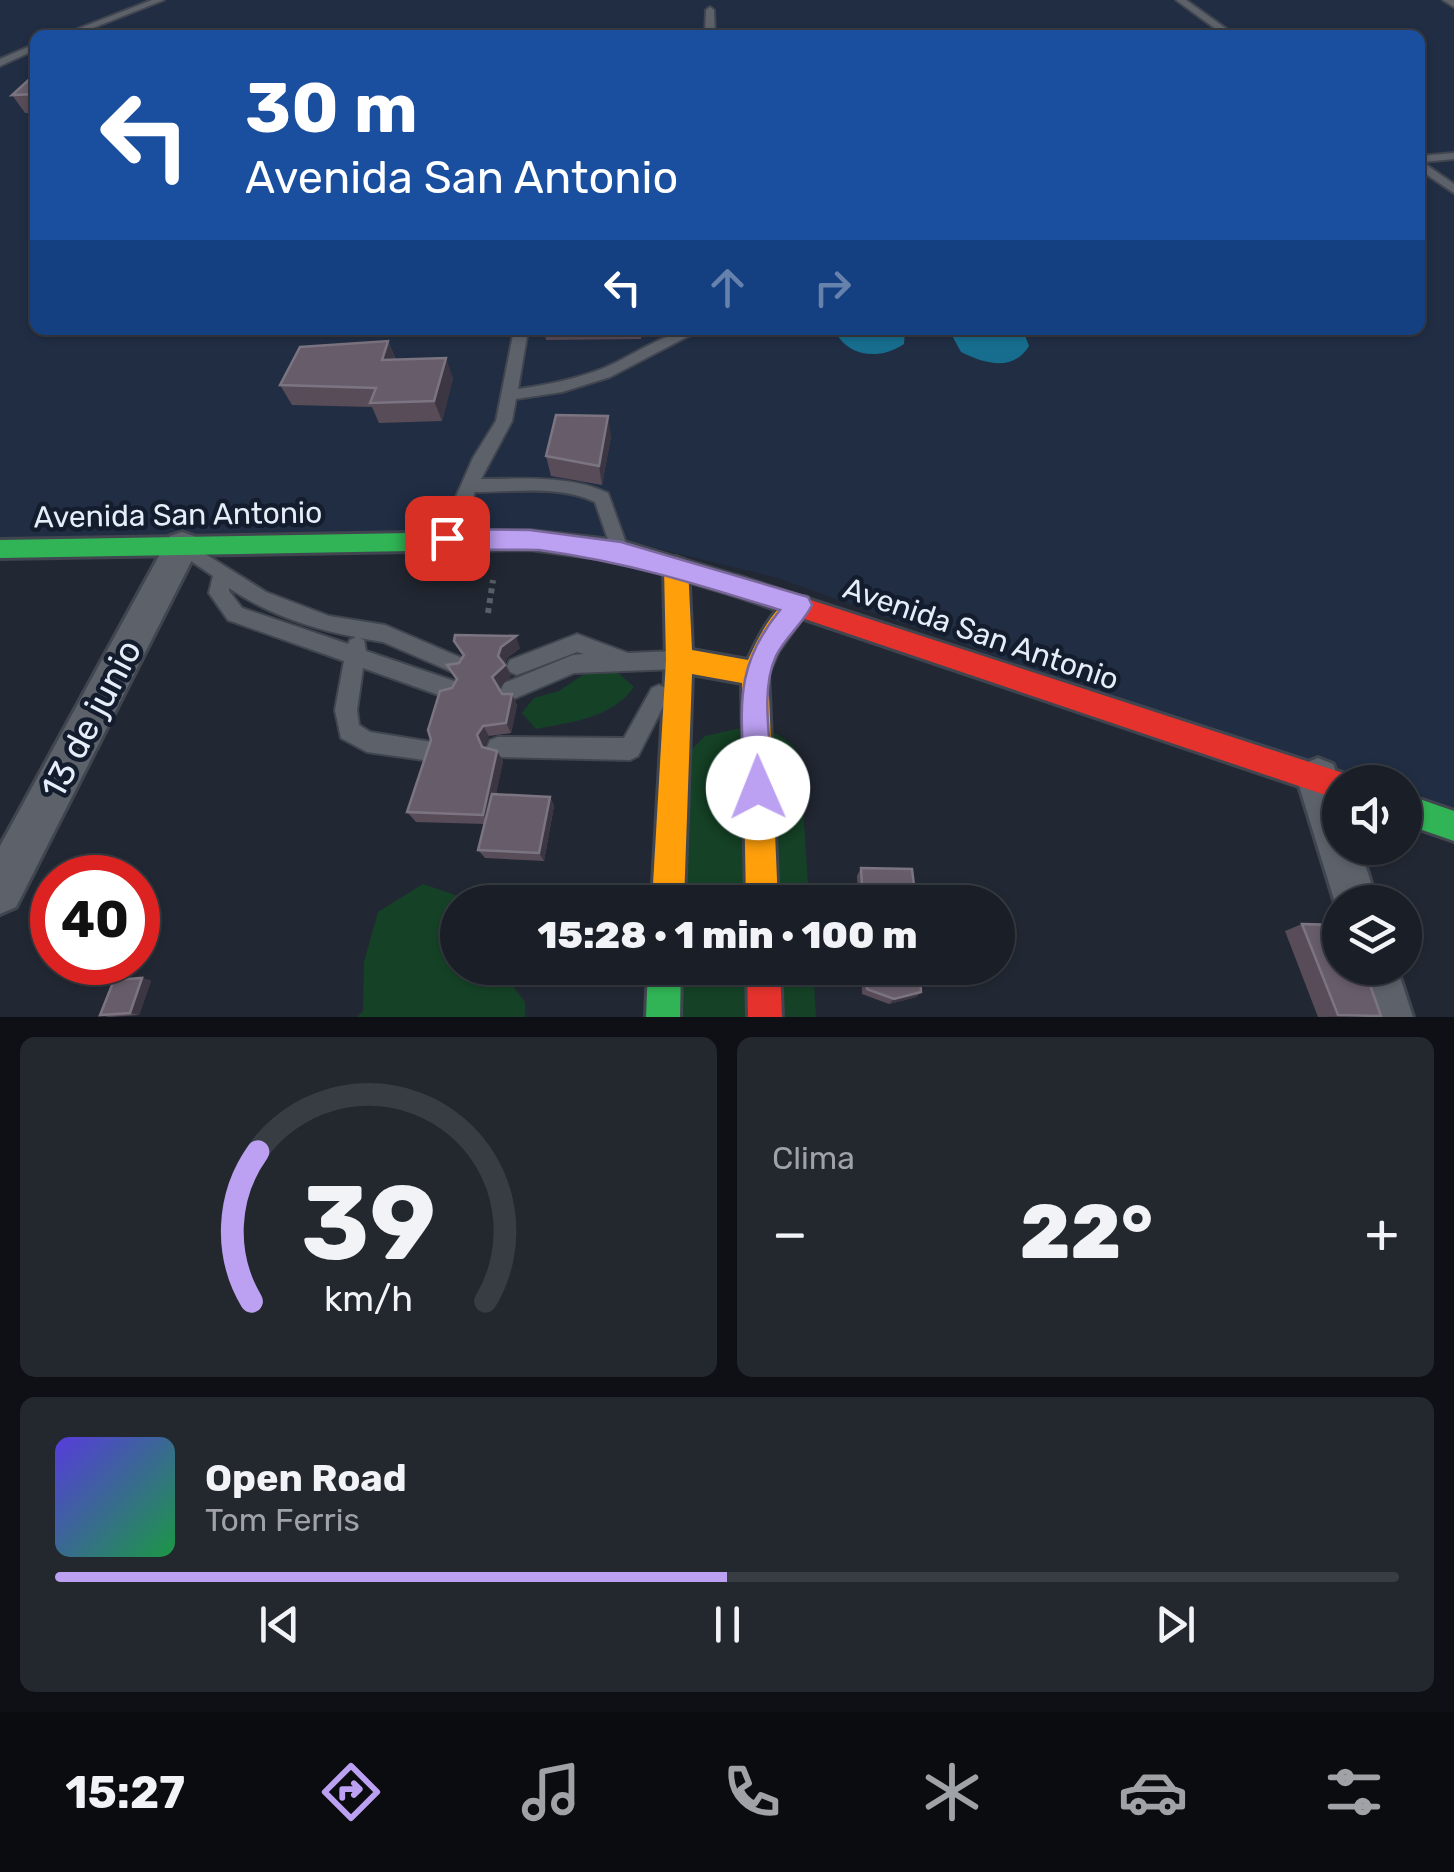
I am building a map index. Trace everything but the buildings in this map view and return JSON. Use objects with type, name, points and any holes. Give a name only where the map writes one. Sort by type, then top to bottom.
[{"type":"main road","name":"Avenida San Antonio","points":[[0,549],[447,538],[530,540],[621,552],[800,605],[1322,781]]},
{"type":"main road","points":[[669,885],[679,660],[676,567]]},
{"type":"main road","points":[[762,885],[756,673],[768,644],[800,605]]},
{"type":"main road","points":[[679,660],[756,673]]},
{"type":"main road","points":[[1422,815],[1454,826]]},
{"type":"main road","points":[[663,1017],[664,985]]},
{"type":"main road","points":[[764,985],[765,1017]]},
{"type":"street","name":"13 de junio","points":[[0,891],[182,546]]},
{"type":"street","points":[[1378,985],[1388,1017]]},
{"type":"lane","points":[[80,30],[160,0]]},
{"type":"lane","points":[[1180,0],[1223,30]]},
{"type":"lane","points":[[1447,0],[1454,4]]},
{"type":"lane","points":[[710,10],[710,30]]},
{"type":"lane","points":[[0,64],[30,50]]},
{"type":"lane","points":[[1425,161],[1454,156]]},
{"type":"lane","points":[[1425,166],[1454,188]]},
{"type":"lane","points":[[447,538],[504,421],[520,335]]},
{"type":"lane","points":[[509,395],[555,391],[607,376],[684,335]]},
{"type":"lane","points":[[470,485],[585,490],[602,498],[621,552]]},
{"type":"lane","points":[[182,546],[258,598],[358,631],[385,634],[457,665]]},
{"type":"lane","points":[[222,576],[219,593],[235,614],[450,689]]},
{"type":"lane","points":[[358,631],[346,710],[349,731],[367,742],[424,749]]},
{"type":"lane","points":[[517,666],[577,644],[634,662]]},
{"type":"lane","points":[[511,690],[572,664],[679,660]]},
{"type":"lane","points":[[498,746],[630,748],[679,660]]},
{"type":"path","points":[[488,613],[493,580]]},
{"type":"shaded area","points":[[0,0],[1454,0],[1454,822],[1422,796],[1422,765],[1322,765],[1322,774],[778,578],[614,538],[0,538]]},
{"type":"green space","points":[[587,672],[618,673],[634,687],[614,706],[577,721],[536,729],[522,713],[534,698],[559,691]]},
{"type":"green space","points":[[751,726],[786,740],[796,751],[800,758],[808,885],[677,885],[681,760],[705,736]]},
{"type":"green space","points":[[423,884],[440,890],[440,985],[512,985],[525,1002],[525,1017],[357,1017],[363,1011],[364,962],[378,912]]},
{"type":"green space","points":[[673,985],[814,985],[816,1017],[672,1017]]},
{"type":"water","points":[[838,335],[905,335],[904,344],[875,354],[856,351]]},
{"type":"water","points":[[952,335],[1025,335],[1029,346],[1015,360],[998,363],[961,352]]},
{"type":"traffic: fast","points":[[0,549],[530,540],[621,551],[737,586]]},
{"type":"traffic: fast","points":[[1422,815],[1454,826]]},
{"type":"traffic: fast","points":[[663,1017],[664,985]]},
{"type":"traffic: slow","points":[[669,885],[679,660],[676,567]]},
{"type":"traffic: slow","points":[[761,885],[755,673],[768,644],[799,605]]},
{"type":"traffic: slow","points":[[679,660],[755,673]]},
{"type":"traffic: jam","points":[[737,586],[1322,780]]},
{"type":"traffic: jam","points":[[764,985],[765,1017]]},
{"type":"route","points":[[447,538],[530,540],[621,552],[800,605],[768,644],[756,673],[758,788]]}]
